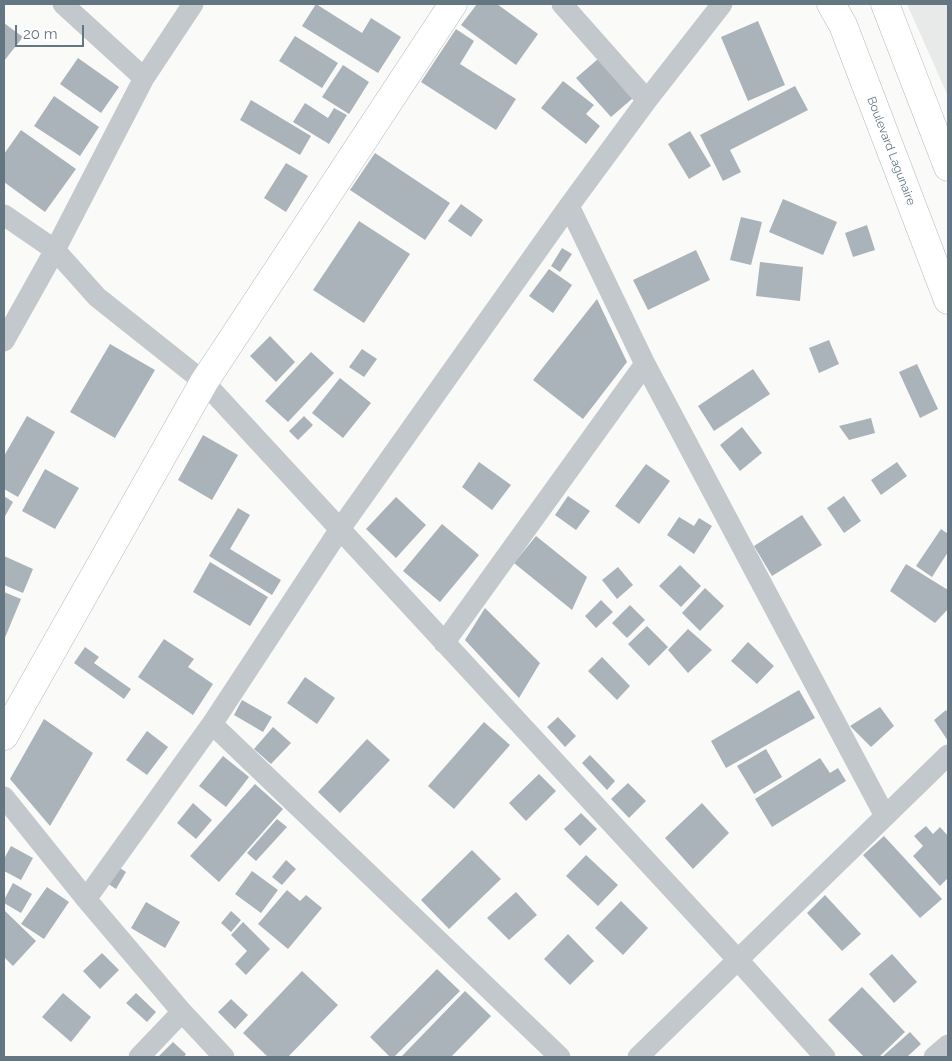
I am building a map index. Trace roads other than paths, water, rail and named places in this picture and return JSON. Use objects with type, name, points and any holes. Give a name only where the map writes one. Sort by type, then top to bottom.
[{"type":"street","points":[[63,4],[144,78]]},
{"type":"street","points":[[4,341],[55,250],[144,78],[192,4]]},
{"type":"street","points":[[4,736],[204,382],[453,4]]},
{"type":"street","points":[[562,4],[647,100]]},
{"type":"street","points":[[86,899],[212,724],[340,529],[569,206],[647,100],[722,4]]},
{"type":"street","name":"Boulevard Lagunaire","points":[[831,4],[843,26],[948,300]]},
{"type":"street","points":[[885,4],[948,167]]},
{"type":"street","points":[[569,206],[645,364],[885,816]]},
{"type":"street","points":[[4,216],[55,250],[97,297],[204,382],[738,960],[825,1057]]},
{"type":"street","points":[[444,642],[645,364]]},
{"type":"street","points":[[212,724],[560,1057]]},
{"type":"street","points":[[638,1057],[948,755]]},
{"type":"street","points":[[4,797],[86,899],[182,1012],[224,1057]]},
{"type":"street","points":[[139,1057],[182,1012]]},
{"type":"street","points":[[934,1057],[948,1045]]}]
